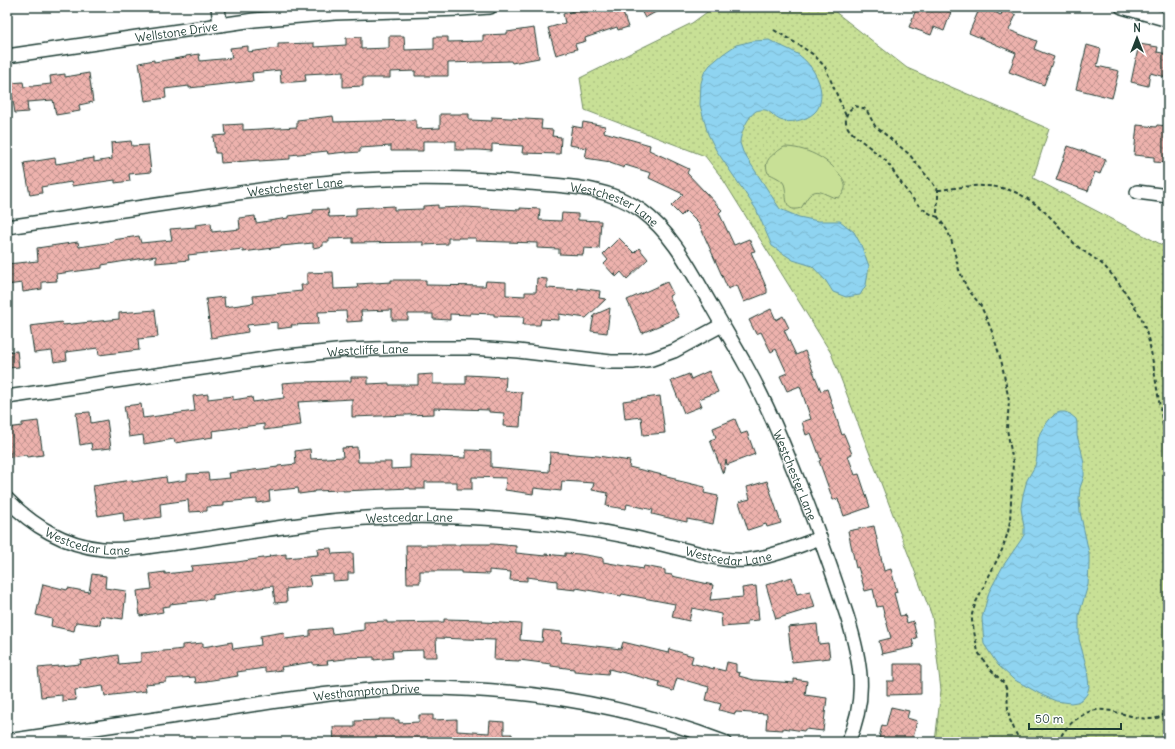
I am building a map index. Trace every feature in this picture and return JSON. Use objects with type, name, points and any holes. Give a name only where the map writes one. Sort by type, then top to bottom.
[{"type":"street","points":[[218,7],[220,24]]},
{"type":"street","name":"Wellstone Drive","points":[[7,56],[254,20],[335,13],[490,7]]},
{"type":"street","points":[[1122,7],[1168,20]]},
{"type":"street","name":"Westchester Lane","points":[[7,227],[267,189],[335,182],[415,179],[515,181],[584,188],[597,190],[621,199],[641,210],[668,236],[685,260],[745,364],[771,418],[809,507],[855,641],[860,666],[861,679],[859,706],[856,720],[848,742]]},
{"type":"street","points":[[1137,192],[1168,196]]},
{"type":"street","name":"Westcliffe Lane","points":[[7,397],[293,355],[346,350],[471,348],[518,351],[612,362],[643,361],[657,358],[674,351],[722,325]]},
{"type":"street","name":"Westcedar Lane","points":[[7,499],[26,517],[54,535],[84,546],[102,549],[150,547],[331,521],[379,517],[429,516],[492,519],[562,525],[638,539],[717,558],[736,560],[747,560],[775,554],[820,538]]},
{"type":"street","name":"Westhampton Drive","points":[[7,741],[330,694],[392,689],[458,688],[512,692],[581,702],[650,718],[688,729],[724,742]]},
{"type":"path","points":[[774,30],[814,55],[824,67],[846,117]]},
{"type":"path","points":[[938,217],[929,213],[912,198],[885,161],[868,145],[851,133],[846,123],[846,117],[849,110],[855,106],[866,109],[875,126],[909,154],[938,190],[938,217],[951,238],[959,270],[967,288],[981,306],[991,329],[1002,364],[1009,401],[1007,429],[1013,462],[1010,521],[1002,550],[976,602],[972,614],[972,622],[978,652],[988,667],[1004,683],[1007,690],[1010,720],[1020,742]]},
{"type":"path","points":[[938,190],[984,186],[1004,188],[1014,191],[1024,196],[1046,213],[1078,246],[1105,267],[1141,318],[1152,353],[1168,461]]},
{"type":"path","points":[[1058,742],[1068,727],[1081,716],[1092,711],[1112,710],[1151,720],[1160,717],[1168,711]]},
{"type":"green space","points":[[714,7],[829,7],[907,68],[1049,129],[1033,178],[1168,248],[1168,742],[935,742],[941,690],[932,616],[831,353],[722,178],[705,156],[585,110],[580,78],[692,23]]},
{"type":"green space","points":[[784,147],[808,151],[829,163],[845,183],[845,189],[841,195],[834,197],[818,191],[812,193],[808,197],[801,208],[795,209],[788,206],[783,182],[768,173],[767,168],[770,157]]},
{"type":"water","points":[[769,40],[799,55],[811,67],[819,82],[821,96],[820,104],[818,109],[811,115],[803,119],[788,122],[780,120],[767,110],[756,111],[747,121],[741,135],[740,143],[743,152],[780,209],[799,217],[818,221],[840,221],[854,232],[869,266],[866,285],[860,295],[846,297],[833,292],[826,281],[812,266],[793,260],[772,246],[756,209],[716,150],[708,134],[700,105],[701,83],[704,73],[710,65],[736,45],[753,41]]},
{"type":"water","points":[[1060,412],[1070,414],[1076,419],[1077,423],[1077,436],[1084,464],[1084,476],[1080,488],[1079,499],[1080,512],[1089,553],[1088,585],[1079,615],[1079,639],[1087,669],[1089,687],[1087,694],[1083,699],[1071,703],[1056,701],[1044,696],[1013,679],[998,665],[984,644],[982,618],[989,592],[1003,566],[1024,535],[1021,508],[1023,495],[1027,480],[1035,466],[1040,433],[1049,420],[1055,414]]},
{"type":"building","points":[[587,7],[621,7],[628,27],[618,30],[617,27],[585,38],[586,41],[575,44],[577,49],[556,55],[548,28],[565,23],[563,14]]},
{"type":"building","points":[[639,7],[665,7],[645,18]]},
{"type":"building","points":[[917,7],[938,7],[951,12],[944,31],[934,27],[931,35],[909,27]]},
{"type":"building","points":[[980,7],[1001,15],[1003,9],[1016,15],[1009,30],[1037,41],[1034,49],[1054,57],[1044,85],[1009,72],[1016,53],[969,33]]},
{"type":"building","points":[[534,28],[539,58],[512,63],[511,61],[448,63],[448,76],[415,76],[415,71],[390,72],[390,78],[363,78],[363,86],[343,87],[343,72],[305,74],[306,81],[281,83],[280,70],[252,73],[253,81],[165,89],[166,98],[145,101],[139,63],[154,60],[154,62],[199,54],[200,61],[232,58],[230,48],[248,46],[248,52],[278,48],[278,44],[314,43],[314,47],[346,45],[346,38],[361,37],[361,49],[389,48],[389,36],[404,36],[405,50],[434,49],[434,37],[448,37],[448,42],[483,41],[483,35],[507,34],[507,32]]},
{"type":"building","points":[[1139,44],[1158,47],[1157,52],[1168,54],[1166,77],[1150,73],[1148,86],[1131,82]]},
{"type":"building","points":[[1087,45],[1101,49],[1097,66],[1119,71],[1112,98],[1076,89]]},
{"type":"building","points":[[89,73],[93,102],[79,105],[80,111],[56,115],[53,100],[27,102],[28,112],[15,113],[10,83],[23,82],[24,87],[51,84],[50,76],[65,74],[65,77]]},
{"type":"building","points":[[440,114],[469,114],[469,120],[492,121],[492,117],[542,120],[541,129],[553,130],[552,136],[561,137],[560,154],[522,153],[523,146],[492,144],[492,151],[456,150],[456,141],[423,141],[423,151],[391,151],[391,146],[360,148],[360,152],[328,154],[327,151],[290,155],[290,159],[221,163],[220,153],[215,153],[213,136],[226,135],[225,125],[243,124],[243,130],[297,127],[297,120],[333,116],[334,122],[416,120],[416,129],[440,128]]},
{"type":"building","points":[[583,122],[605,126],[604,132],[650,145],[649,150],[689,169],[687,173],[722,210],[719,213],[734,245],[749,239],[755,251],[751,252],[767,289],[767,293],[744,302],[737,285],[728,289],[699,224],[686,211],[681,216],[671,206],[683,194],[649,178],[651,173],[625,165],[624,168],[610,163],[611,162],[585,158],[587,148],[569,145],[572,126],[582,128]]},
{"type":"building","points":[[1137,125],[1156,127],[1157,125],[1168,126],[1168,163],[1154,162],[1154,157],[1134,155]]},
{"type":"building","points":[[131,141],[132,146],[148,145],[151,172],[129,174],[130,181],[115,183],[115,180],[72,186],[71,182],[41,187],[42,193],[30,195],[24,163],[55,158],[56,164],[94,158],[94,162],[112,159],[111,143]]},
{"type":"building","points":[[1068,146],[1106,159],[1100,174],[1095,172],[1088,191],[1056,180]]},
{"type":"building","points":[[438,205],[438,208],[465,207],[520,210],[520,208],[540,209],[539,220],[561,221],[562,213],[578,214],[578,220],[601,221],[599,249],[584,248],[583,255],[559,254],[559,249],[537,248],[537,243],[476,241],[476,238],[448,238],[448,244],[423,245],[423,242],[353,243],[353,238],[329,239],[329,242],[323,242],[323,246],[313,248],[313,243],[243,252],[243,249],[188,255],[189,260],[156,263],[156,256],[102,265],[102,268],[56,274],[57,281],[42,282],[42,289],[23,292],[22,283],[7,285],[7,264],[38,261],[37,248],[78,242],[79,247],[113,242],[113,240],[139,236],[141,243],[172,240],[170,229],[196,227],[195,225],[211,223],[212,232],[240,229],[239,218],[255,216],[256,223],[288,218],[288,216],[313,213],[313,210],[328,209],[329,217],[356,216],[356,208],[394,206],[394,210],[423,209],[423,206]]},
{"type":"building","points":[[619,238],[634,253],[639,248],[648,259],[627,279],[621,272],[616,277],[615,273],[614,275],[604,264],[608,260],[603,254]]},
{"type":"building","points":[[333,272],[334,289],[358,288],[357,284],[391,282],[391,280],[426,280],[426,285],[485,286],[486,281],[506,282],[506,295],[525,296],[525,292],[536,292],[537,278],[547,279],[547,288],[578,290],[578,288],[600,291],[599,298],[606,299],[586,318],[559,314],[559,320],[541,319],[540,325],[523,325],[524,317],[494,316],[494,314],[450,314],[450,320],[433,319],[433,314],[408,314],[408,320],[392,320],[392,310],[361,311],[362,321],[347,322],[346,311],[318,312],[319,324],[291,325],[292,327],[277,329],[277,322],[247,325],[248,332],[211,338],[206,299],[224,297],[225,307],[254,303],[253,296],[302,291],[301,285],[307,285],[307,273]]},
{"type":"building","points":[[667,282],[673,294],[669,296],[679,317],[642,333],[627,300]]},
{"type":"building","points":[[610,308],[607,333],[591,331],[594,315]]},
{"type":"building","points":[[771,309],[776,320],[783,316],[789,328],[784,330],[796,355],[805,351],[821,391],[827,389],[842,435],[844,434],[852,454],[848,456],[855,475],[859,474],[870,507],[844,516],[838,499],[833,500],[811,433],[806,435],[802,422],[811,419],[800,386],[787,391],[780,376],[787,373],[776,349],[771,352],[761,332],[756,334],[749,320]]},
{"type":"building","points":[[155,310],[158,337],[138,339],[139,350],[99,355],[98,348],[66,352],[67,360],[54,362],[52,351],[34,353],[30,326],[62,322],[63,325],[119,319],[119,313]]},
{"type":"building","points":[[17,351],[19,367],[7,368],[7,352]]},
{"type":"building","points":[[709,371],[718,392],[699,399],[702,406],[684,413],[671,381],[689,374],[691,379]]},
{"type":"building","points":[[433,374],[433,384],[466,384],[466,375],[506,377],[505,391],[522,392],[520,427],[503,426],[504,413],[489,412],[489,410],[434,408],[434,414],[352,417],[352,399],[298,402],[301,425],[264,430],[264,424],[212,431],[213,437],[175,443],[174,439],[144,444],[143,435],[129,437],[124,406],[141,404],[143,418],[195,411],[193,396],[208,394],[208,399],[233,396],[233,400],[252,397],[253,402],[284,398],[282,383],[351,381],[351,377],[368,377],[368,384],[389,383],[389,385],[418,385],[418,375]]},
{"type":"building","points":[[660,396],[665,433],[643,435],[641,417],[625,419],[623,401]]},
{"type":"building","points":[[90,412],[91,423],[107,420],[111,448],[92,450],[91,443],[80,445],[76,413]]},
{"type":"building","points":[[735,419],[741,434],[747,432],[755,454],[727,465],[726,460],[723,474],[710,440],[716,438],[713,428]]},
{"type":"building","points":[[38,421],[43,455],[10,457],[10,452],[7,453],[7,428],[22,426],[22,423]]},
{"type":"building","points":[[357,447],[358,462],[391,462],[391,469],[410,468],[410,455],[466,458],[466,450],[491,451],[491,467],[549,472],[550,452],[598,456],[630,461],[629,467],[705,487],[704,493],[718,496],[713,524],[687,519],[687,522],[673,519],[652,514],[653,510],[627,504],[626,509],[606,506],[608,493],[592,490],[594,483],[562,481],[561,491],[534,488],[533,494],[505,490],[506,478],[472,477],[472,489],[457,489],[457,482],[425,482],[425,489],[410,488],[314,491],[299,494],[298,488],[269,491],[270,501],[257,503],[257,499],[224,502],[224,506],[207,507],[207,511],[189,512],[188,500],[160,504],[161,517],[124,522],[123,512],[98,516],[93,486],[166,477],[167,483],[187,480],[187,474],[208,473],[209,480],[230,478],[229,473],[296,464],[295,451],[310,449],[311,459],[343,457],[342,448]]},
{"type":"building","points":[[767,481],[781,523],[767,527],[766,524],[748,530],[739,502],[750,499],[747,487]]},
{"type":"building","points":[[874,526],[884,571],[891,569],[897,592],[894,593],[900,616],[905,615],[907,623],[913,621],[917,638],[912,639],[914,647],[882,654],[879,641],[891,638],[882,606],[877,607],[873,589],[865,591],[858,567],[856,568],[848,531]]},
{"type":"building","points":[[460,544],[516,546],[516,553],[545,556],[545,554],[565,556],[565,553],[580,554],[603,558],[603,562],[643,569],[644,566],[665,570],[665,574],[713,585],[710,600],[743,597],[742,588],[756,586],[759,620],[747,621],[747,625],[722,627],[721,614],[692,608],[689,621],[672,617],[675,604],[622,594],[621,596],[576,588],[576,590],[557,588],[557,581],[527,577],[527,581],[510,580],[511,572],[489,570],[489,574],[461,573],[461,571],[420,571],[420,583],[407,583],[406,545]]},
{"type":"building","points":[[331,548],[332,554],[353,553],[354,573],[348,573],[348,580],[333,581],[333,574],[309,576],[311,586],[286,589],[287,602],[275,603],[273,586],[213,595],[213,599],[170,604],[170,606],[162,607],[163,612],[140,616],[137,591],[152,589],[150,574],[192,571],[191,566],[237,562],[286,554],[286,558],[318,555],[317,549]]},
{"type":"building","points":[[92,574],[106,576],[105,588],[126,591],[123,619],[101,616],[100,625],[76,622],[74,631],[51,626],[52,619],[36,615],[43,584],[67,590],[68,588],[89,592]]},
{"type":"building","points":[[792,577],[797,594],[810,591],[815,607],[776,619],[766,585]]},
{"type":"building","points":[[444,619],[483,620],[483,622],[521,624],[520,640],[542,642],[543,630],[562,632],[561,642],[621,649],[623,642],[668,653],[669,649],[693,656],[691,663],[714,669],[725,671],[727,662],[736,664],[736,672],[740,673],[739,676],[754,680],[794,683],[794,679],[807,681],[805,695],[827,698],[823,731],[805,729],[804,731],[783,728],[783,730],[766,729],[767,714],[736,712],[735,714],[719,710],[721,704],[706,700],[709,687],[677,678],[673,691],[659,687],[660,682],[609,669],[608,674],[574,671],[574,669],[551,666],[551,664],[519,660],[494,660],[495,640],[436,638],[437,657],[423,657],[423,650],[392,651],[393,658],[374,660],[374,657],[346,658],[327,661],[328,664],[313,665],[313,662],[281,667],[282,670],[265,672],[265,668],[237,672],[238,676],[206,682],[196,683],[195,677],[166,679],[166,682],[145,684],[146,691],[105,696],[103,686],[75,690],[76,700],[62,701],[62,695],[41,697],[38,668],[81,664],[80,661],[118,655],[119,664],[141,662],[141,653],[182,649],[182,645],[203,643],[203,647],[232,642],[233,649],[261,645],[260,636],[284,632],[285,639],[310,636],[310,630],[331,628],[332,634],[364,630],[364,622],[444,622]]},
{"type":"building","points":[[817,624],[819,644],[828,643],[830,658],[792,662],[788,627]]},
{"type":"building","points":[[894,664],[921,664],[921,694],[887,695],[887,681],[894,681]]},
{"type":"building","points":[[891,707],[909,711],[907,718],[917,721],[912,742],[895,742],[879,738],[882,725],[886,726]]},
{"type":"building","points":[[419,715],[433,715],[433,720],[457,719],[457,731],[489,733],[490,721],[504,722],[504,734],[512,734],[512,742],[334,742],[333,727],[355,727],[355,721],[379,719],[399,720],[399,723],[419,722]]}]
